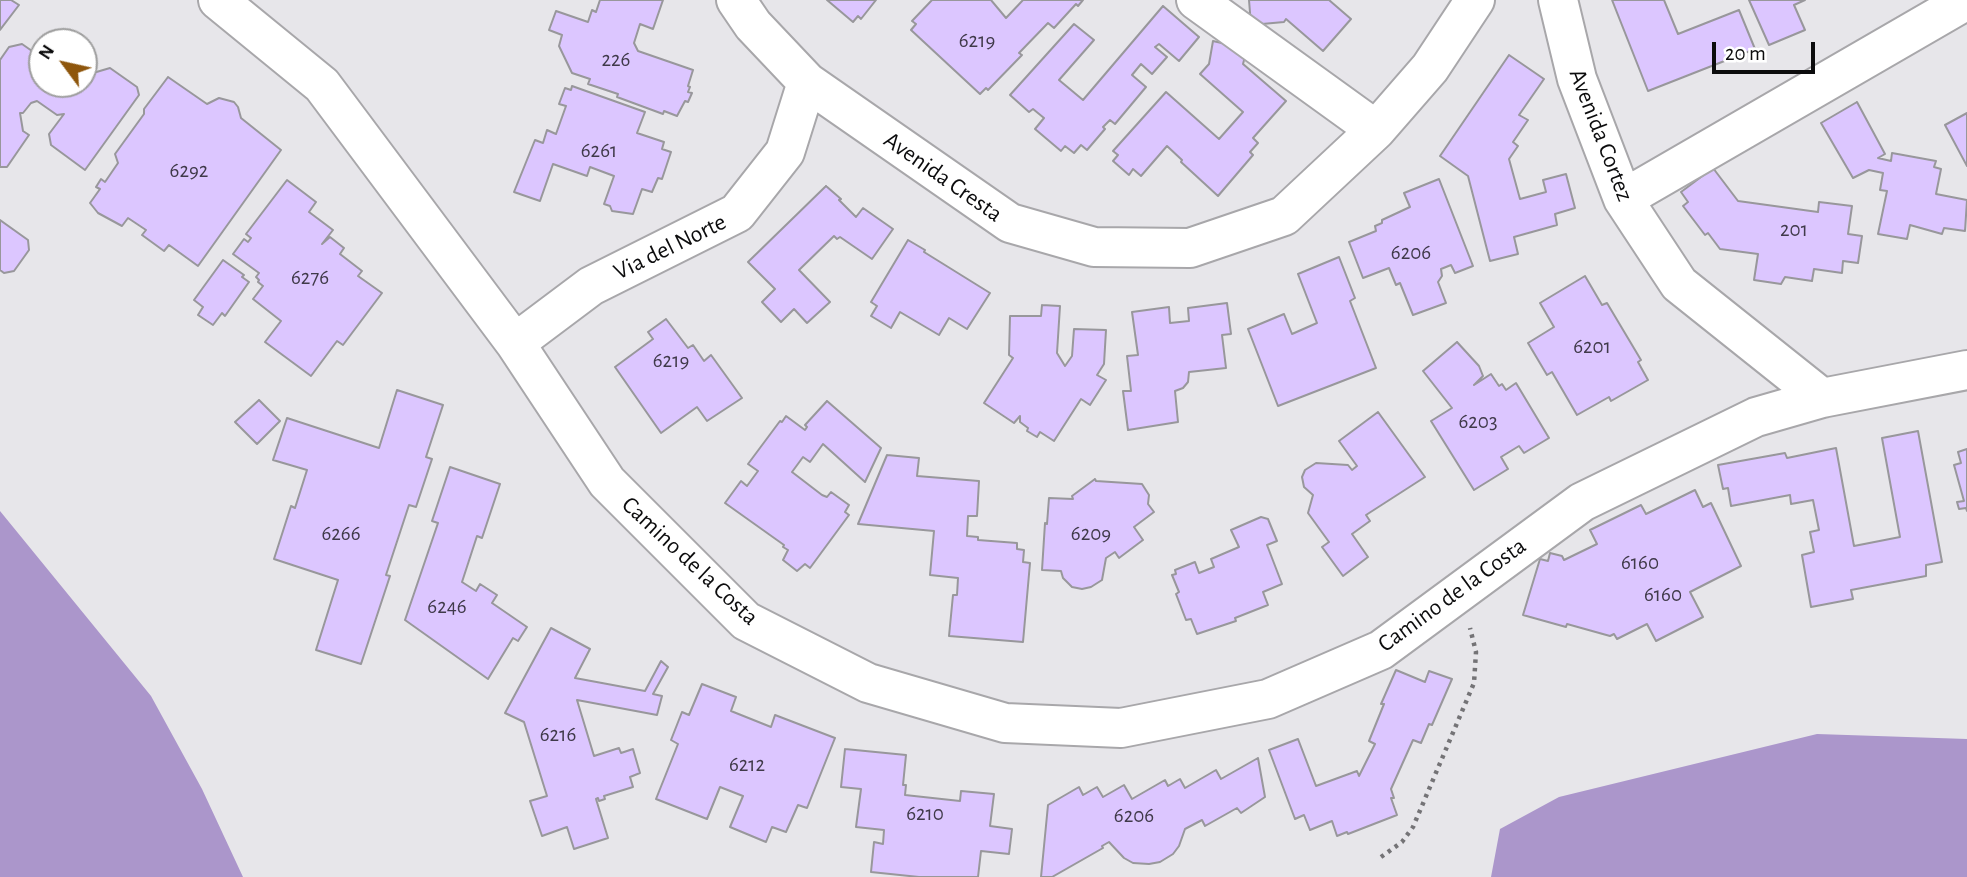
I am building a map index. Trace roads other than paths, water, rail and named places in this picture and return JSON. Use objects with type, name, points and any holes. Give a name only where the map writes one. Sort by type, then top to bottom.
[{"type":"street","name":"Camino de la Costa","points":[[218,0],[322,85],[515,343],[607,482],[746,621],[869,683],[1005,723],[1121,728],[1268,699],[1381,649],[1582,502],[1756,417],[1822,398],[1967,370]]},
{"type":"street","name":"Avenida Cresta","points":[[736,0],[752,25],[807,82],[1010,223],[1094,247],[1190,248],[1284,216],[1376,130],[1430,68],[1475,0]]},
{"type":"street","points":[[1196,0],[1376,130]]},
{"type":"street","name":"Avenida Cortez","points":[[1559,0],[1577,79],[1622,200],[1679,284],[1822,398]]},
{"type":"street","points":[[1622,200],[1967,0]]},
{"type":"street","name":"Via del Norte","points":[[515,343],[591,286],[737,214],[785,152],[807,82]]}]
